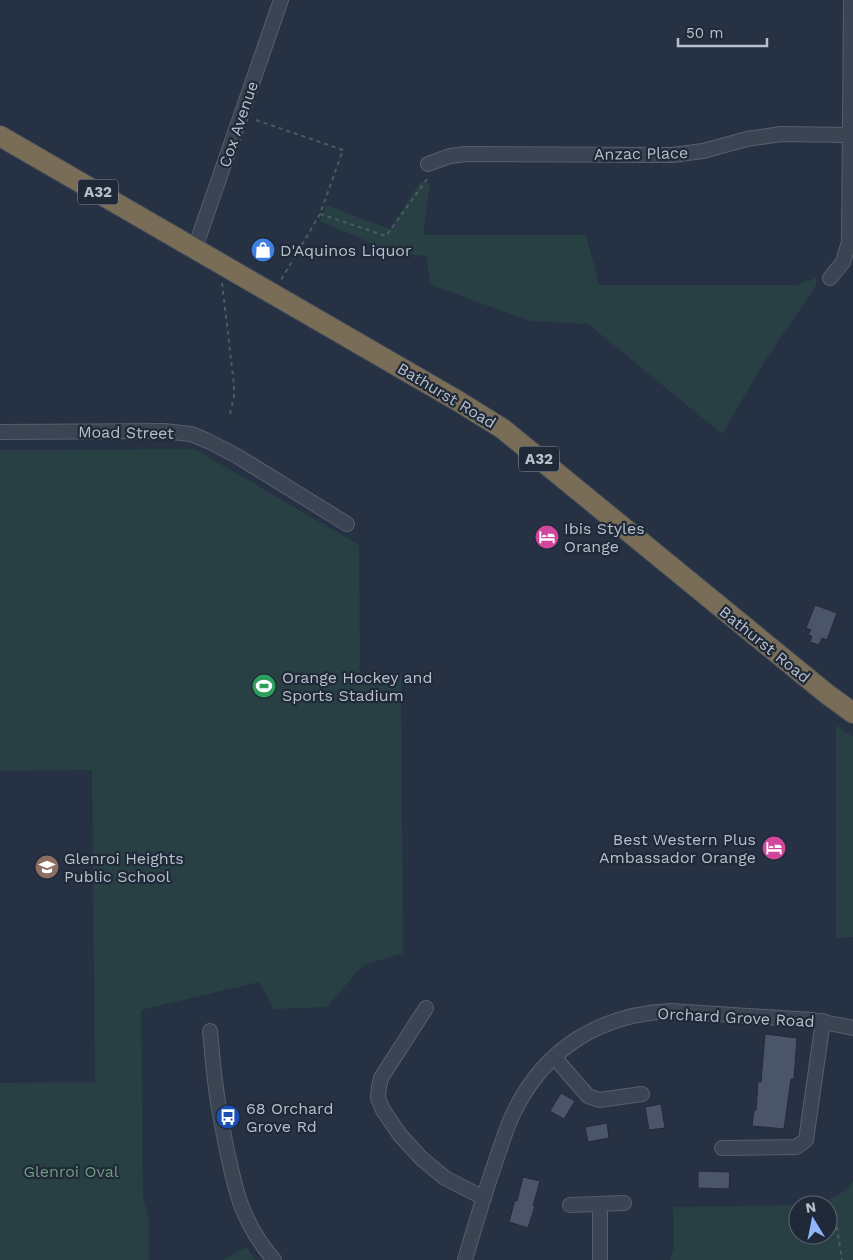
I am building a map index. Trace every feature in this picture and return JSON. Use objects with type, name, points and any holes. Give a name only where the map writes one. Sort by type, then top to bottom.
[{"type":"highway","name":"Bathurst Road","points":[[0,136],[228,267],[503,429],[819,688],[853,713]]},
{"type":"street","name":"Cox Avenue","points":[[195,248],[281,0]]},
{"type":"street","points":[[830,278],[843,262],[849,242],[851,0]]},
{"type":"street","name":"Anzac Place","points":[[428,164],[450,156],[467,154],[672,155],[703,151],[781,134],[851,135]]},
{"type":"street","name":"Moad Street","points":[[0,432],[164,431],[191,434],[237,456],[347,524]]},
{"type":"street","points":[[426,1008],[381,1078],[378,1098],[383,1110],[400,1135],[422,1159],[445,1178],[484,1198]]},
{"type":"street","name":"Orchard Grove Road","points":[[465,1260],[506,1131],[524,1093],[537,1075],[554,1057],[575,1041],[610,1022],[652,1012],[671,1011],[823,1021],[853,1028]]},
{"type":"street","points":[[722,1148],[796,1147],[806,1140],[823,1021]]},
{"type":"street","points":[[210,1031],[216,1088],[234,1185],[249,1224],[261,1244],[274,1260]]},
{"type":"street","points":[[554,1057],[588,1096],[600,1100],[642,1094]]},
{"type":"street","points":[[570,1205],[624,1203]]},
{"type":"street","points":[[600,1205],[600,1260]]},
{"type":"path","points":[[256,120],[343,150],[320,214],[281,280]]},
{"type":"path","points":[[320,214],[386,236],[426,179],[428,164]]},
{"type":"path","points":[[228,267],[222,281],[234,385],[234,397],[229,418]]},
{"type":"path","points":[[838,1234],[842,1260]]},
{"type":"green space","points":[[421,181],[430,184],[423,235],[586,235],[599,285],[797,285],[816,278],[816,286],[768,356],[722,434],[588,324],[530,321],[431,285],[426,256],[394,253],[320,221],[326,205],[390,229]]},
{"type":"green space","name":"Glenroi Oval","points":[[195,449],[359,545],[360,674],[401,674],[403,953],[363,965],[327,1007],[274,1009],[259,982],[141,1010],[143,1197],[149,1221],[149,1260],[0,1260],[0,1083],[95,1082],[92,770],[0,771],[0,450]]},
{"type":"green space","points":[[836,725],[853,737],[853,937],[836,938]]},
{"type":"green space","points":[[853,1181],[853,1260],[670,1260],[674,1248],[673,1207],[788,1205],[788,1245],[838,1245],[838,1195]]},
{"type":"green space","points":[[246,1247],[256,1260],[223,1260]]},
{"type":"building","points":[[815,605],[837,613],[827,640],[822,638],[819,645],[810,642],[812,636],[808,635],[811,630],[806,628]]},
{"type":"building","points":[[765,1034],[797,1038],[794,1079],[791,1079],[784,1129],[752,1126],[754,1110],[756,1110],[758,1081],[761,1082]]},
{"type":"building","points":[[561,1093],[575,1101],[564,1119],[550,1111]]},
{"type":"building","points":[[661,1104],[665,1128],[649,1130],[645,1107]]},
{"type":"building","points":[[607,1123],[609,1138],[588,1142],[585,1127]]},
{"type":"building","points":[[698,1171],[730,1172],[729,1189],[698,1188]]},
{"type":"building","points":[[523,1177],[540,1181],[528,1228],[509,1222]]},
{"type":"place","name":"D'Aquinos Liquor","points":[[263,250]]},
{"type":"place","name":"Ibis Styles Orange","points":[[547,537]]},
{"type":"place","name":"Orange Hockey and Sports Stadium","points":[[264,686]]},
{"type":"place","name":"Best Western Plus Ambassador Orange","points":[[774,848]]},
{"type":"place","name":"Glenroi Heights Public School","points":[[47,867]]},
{"type":"place","name":"68 Orchard Grove Rd","points":[[228,1117]]}]
